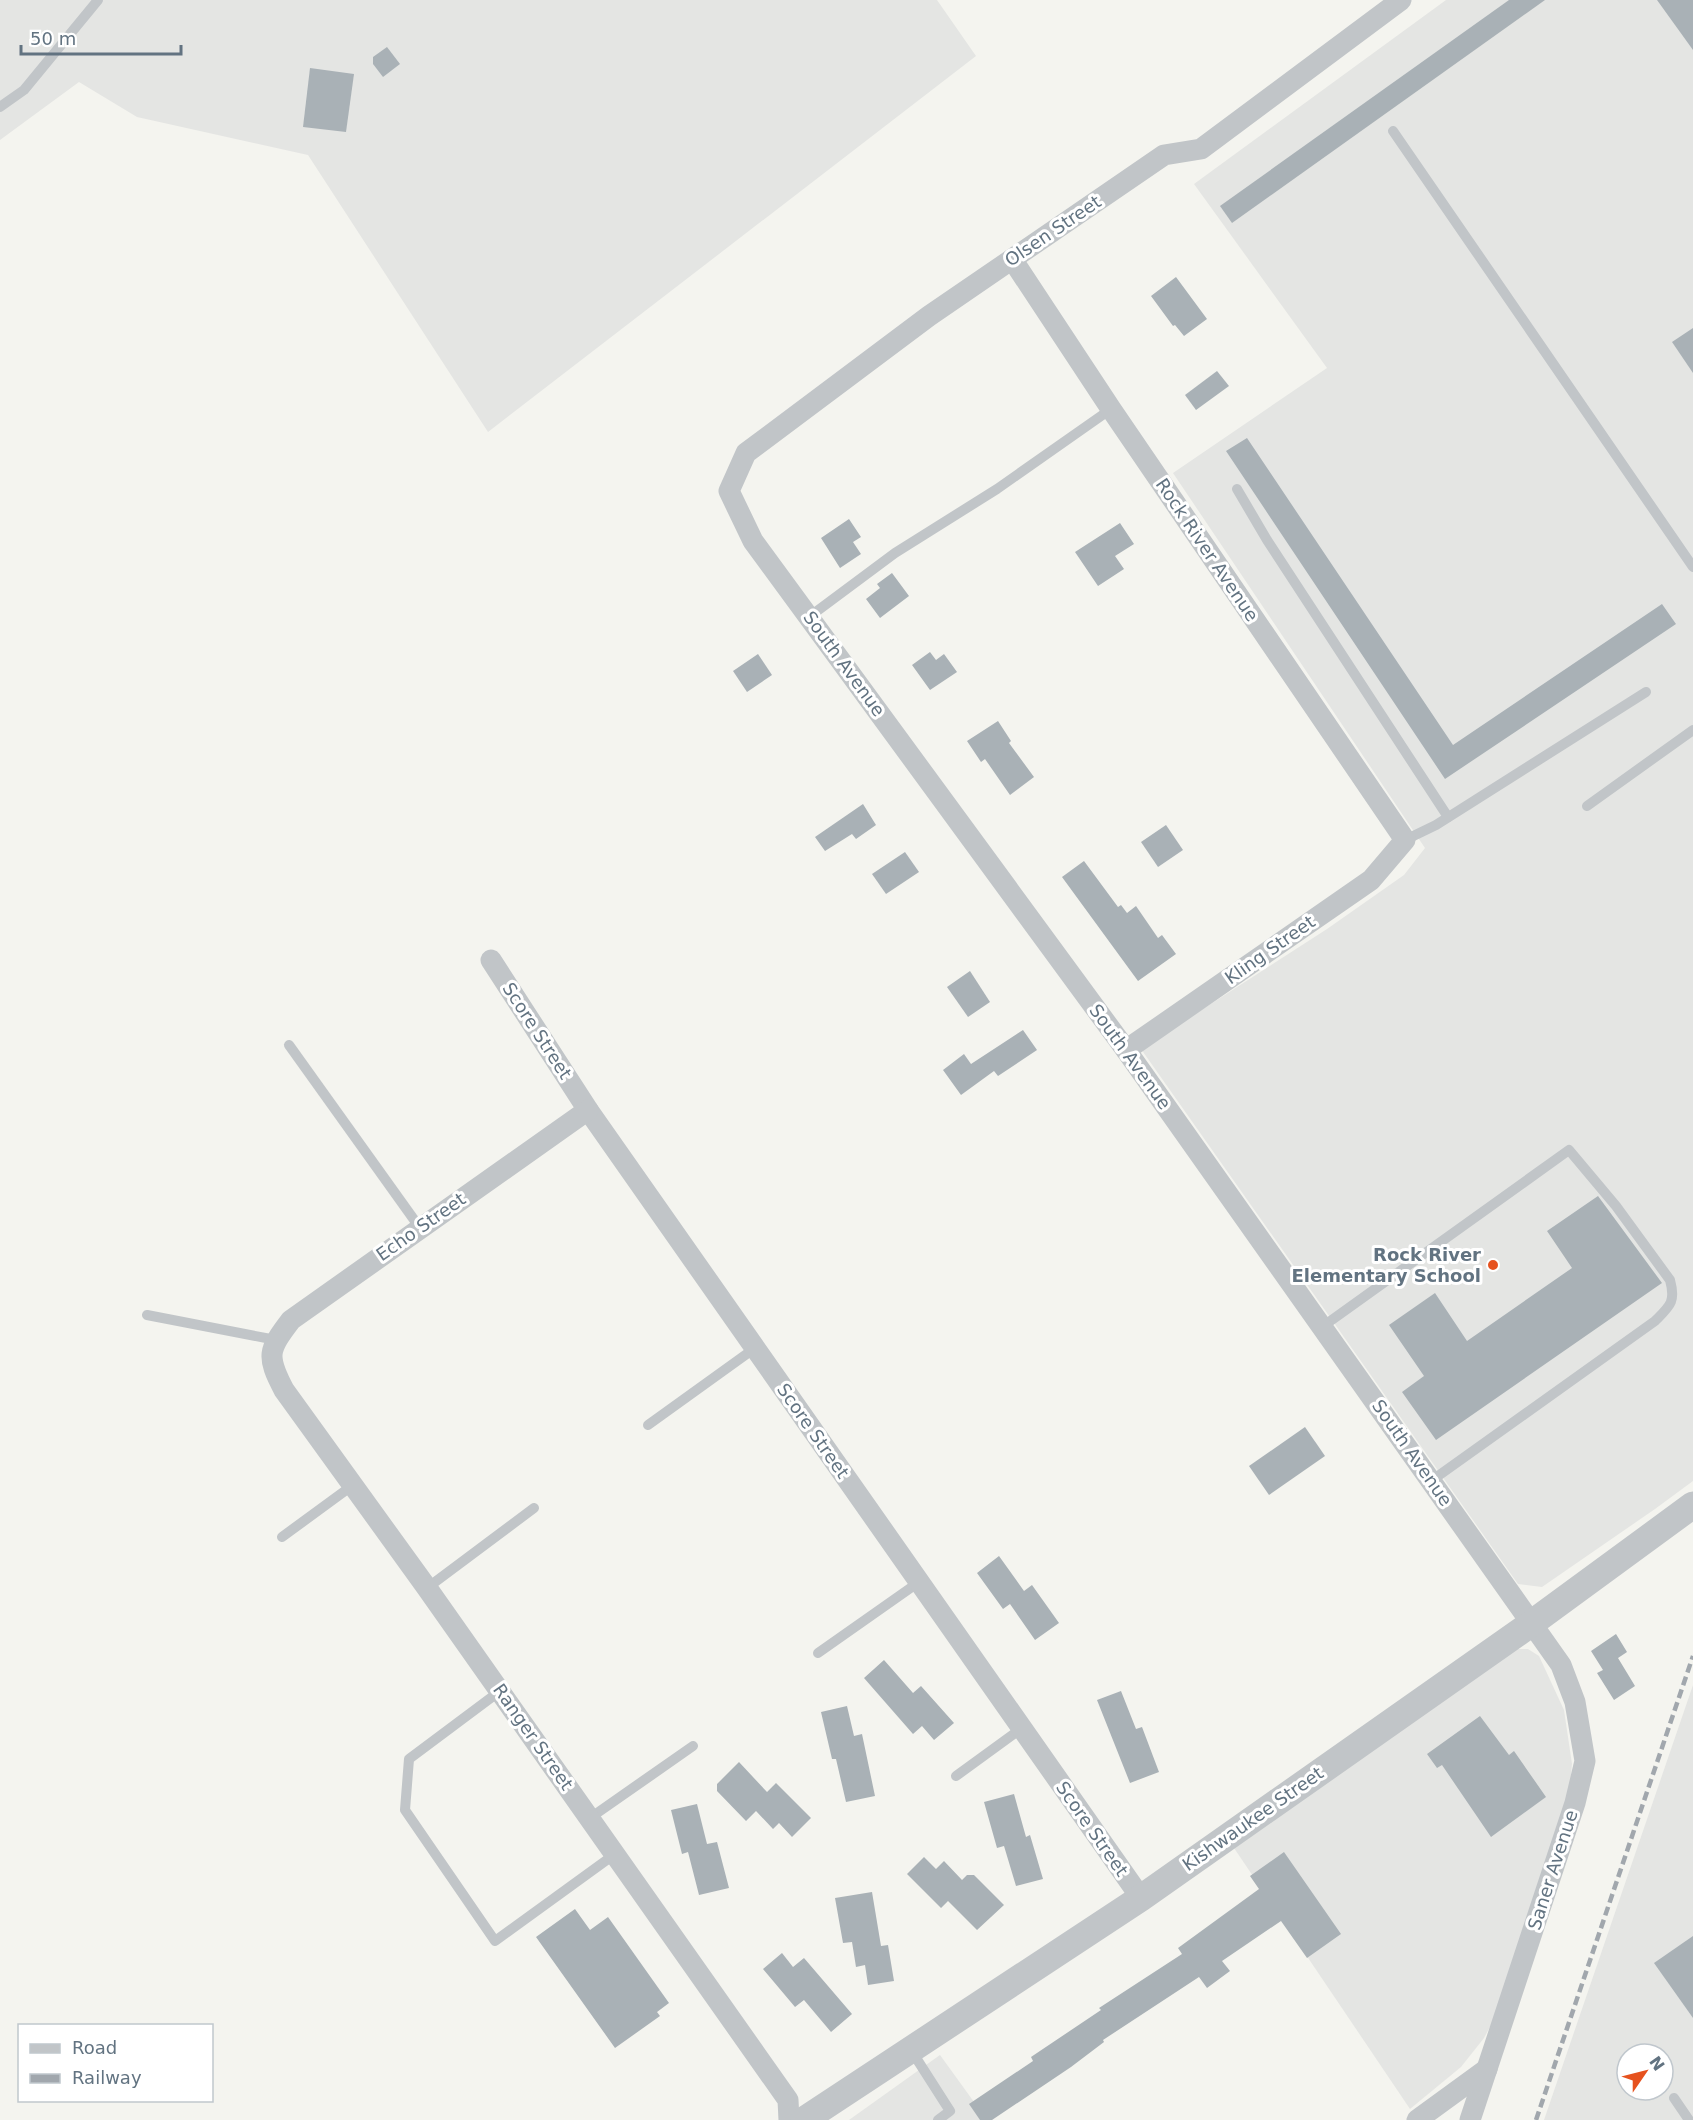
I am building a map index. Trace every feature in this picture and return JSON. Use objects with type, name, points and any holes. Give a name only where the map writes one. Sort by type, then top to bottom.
[{"type":"street","name":"Olsen Street","points":[[729,491],[746,453],[929,316],[1164,155],[1201,149],[1401,0]]},
{"type":"street","name":"Rock River Avenue","points":[[1012,259],[1111,410],[1405,840]]},
{"type":"street","name":"South Avenue","points":[[729,491],[753,541],[1125,1050],[1532,1623]]},
{"type":"street","name":"Kling Street","points":[[1125,1050],[1371,880],[1405,840]]},
{"type":"street","name":"Score Street","points":[[490,960],[588,1110],[1141,1898]]},
{"type":"street","name":"Echo Street","points":[[273,1349],[291,1320],[588,1110]]},
{"type":"street","name":"Ranger Street","points":[[273,1349],[275,1374],[284,1390],[427,1588],[788,2100],[789,2120]]},
{"type":"street","name":"Kishwaukee Street","points":[[804,2120],[1141,1898],[1532,1623],[1693,1505]]},
{"type":"street","name":"Saner Avenue","points":[[1470,2120],[1575,1803],[1585,1761],[1575,1702],[1561,1665],[1532,1623]]},
{"type":"street","points":[[1417,2120],[1487,2069]]},
{"type":"lane","points":[[0,107],[24,90],[98,0]]},
{"type":"lane","points":[[1393,131],[1693,567]]},
{"type":"lane","points":[[809,617],[895,553],[997,489],[1111,410]]},
{"type":"lane","points":[[1237,489],[1267,540],[1448,817]]},
{"type":"lane","points":[[1405,840],[1448,817],[1646,692]]},
{"type":"lane","points":[[1587,806],[1693,729]]},
{"type":"lane","points":[[289,1045],[420,1228]]},
{"type":"lane","points":[[1322,1327],[1569,1150],[1616,1206],[1670,1280],[1673,1291],[1672,1304],[1655,1321],[1431,1481]]},
{"type":"lane","points":[[147,1315],[273,1349]]},
{"type":"lane","points":[[648,1425],[755,1348]]},
{"type":"lane","points":[[282,1537],[353,1485]]},
{"type":"lane","points":[[427,1588],[534,1508]]},
{"type":"lane","points":[[818,1653],[919,1582]]},
{"type":"lane","points":[[500,1691],[409,1759],[405,1810],[495,1941],[615,1854]]},
{"type":"lane","points":[[956,1776],[1022,1728]]},
{"type":"lane","points":[[590,1818],[693,1746]]},
{"type":"lane","points":[[911,2050],[950,2111],[938,2120]]},
{"type":"lane","points":[[1675,2099],[1689,2120]]},
{"type":"shaded area","points":[[0,0],[937,0],[976,56],[488,432],[308,155],[137,117],[79,82],[0,140]]},
{"type":"shaded area","points":[[1446,0],[1693,0],[1693,1481],[1542,1587],[1518,1584],[1141,1049],[1327,929],[1404,875],[1425,848],[1173,473],[1327,368],[1194,184]]},
{"type":"shaded area","points":[[1516,1649],[1528,1649],[1539,1656],[1564,1710],[1572,1764],[1569,1795],[1492,2023],[1484,2038],[1461,2067],[1410,2109],[1234,1848]]},
{"type":"shaded area","points":[[1693,1685],[1693,2120],[1544,2120]]},
{"type":"shaded area","points":[[940,2055],[987,2120],[849,2120]]},
{"type":"building","points":[[1509,0],[1545,0],[1232,223],[1220,206]]},
{"type":"building","points":[[1657,0],[1693,0],[1693,50]]},
{"type":"building","points":[[387,47],[400,64],[383,77],[373,64],[373,57]]},
{"type":"building","points":[[310,68],[354,74],[346,132],[303,127]]},
{"type":"building","points":[[1176,277],[1207,319],[1184,336],[1175,325],[1173,326],[1151,296]]},
{"type":"building","points":[[1693,328],[1693,373],[1672,342]]},
{"type":"building","points":[[1217,371],[1229,386],[1196,410],[1185,395]]},
{"type":"building","points":[[1247,438],[1453,745],[1662,604],[1676,624],[1445,779],[1226,451]]},
{"type":"building","points":[[849,519],[861,537],[853,542],[861,554],[840,568],[821,538]]},
{"type":"building","points":[[1120,523],[1134,544],[1115,556],[1124,569],[1098,586],[1075,552]]},
{"type":"building","points":[[892,573],[909,596],[880,618],[866,599],[880,588],[877,584]]},
{"type":"building","points":[[930,652],[936,660],[944,654],[957,672],[930,690],[912,665]]},
{"type":"building","points":[[758,654],[772,675],[747,692],[733,671]]},
{"type":"building","points":[[998,721],[1011,741],[1009,743],[1034,777],[1010,795],[985,759],[981,762],[967,741]]},
{"type":"building","points":[[863,804],[876,825],[856,839],[852,834],[825,851],[815,837]]},
{"type":"building","points":[[1166,825],[1183,850],[1158,867],[1141,842]]},
{"type":"building","points":[[905,852],[919,872],[886,894],[872,874]]},
{"type":"building","points":[[1084,861],[1118,907],[1121,905],[1127,913],[1136,906],[1158,938],[1162,935],[1176,954],[1138,981],[1062,877]]},
{"type":"building","points":[[970,971],[990,1002],[968,1017],[947,987]]},
{"type":"building","points":[[1023,1030],[1037,1050],[998,1076],[994,1071],[961,1095],[943,1070],[964,1054],[971,1064]]},
{"type":"building","points":[[1598,1196],[1662,1283],[1436,1440],[1402,1392],[1424,1376],[1389,1325],[1435,1293],[1467,1341],[1572,1268],[1547,1231]]},
{"type":"building","points":[[1305,1427],[1325,1456],[1269,1495],[1249,1466]]},
{"type":"building","points":[[999,1556],[1024,1591],[1032,1585],[1059,1623],[1035,1640],[1010,1604],[1003,1609],[977,1573]]},
{"type":"building","points":[[1616,1634],[1627,1652],[1618,1658],[1635,1686],[1614,1700],[1597,1673],[1603,1670],[1591,1651]]},
{"type":"building","points":[[884,1660],[913,1693],[921,1686],[954,1723],[934,1740],[922,1726],[913,1734],[864,1678]]},
{"type":"building","points":[[1121,1691],[1136,1729],[1142,1727],[1159,1772],[1130,1783],[1097,1700]]},
{"type":"building","points":[[847,1706],[854,1736],[862,1734],[875,1796],[846,1802],[836,1759],[832,1759],[821,1712]]},
{"type":"building","points":[[1480,1716],[1509,1755],[1514,1751],[1546,1797],[1491,1837],[1442,1765],[1437,1768],[1427,1754]]},
{"type":"building","points":[[739,1762],[767,1792],[776,1783],[811,1818],[792,1837],[779,1823],[773,1829],[756,1811],[746,1821],[717,1791],[717,1784]]},
{"type":"building","points":[[1014,1794],[1026,1837],[1030,1835],[1043,1879],[1016,1886],[1004,1846],[997,1848],[984,1802]]},
{"type":"building","points":[[697,1804],[707,1844],[717,1842],[729,1888],[699,1895],[688,1852],[682,1854],[671,1810]]},
{"type":"building","points":[[1284,1852],[1341,1934],[1307,1958],[1281,1921],[1222,1961],[1230,1971],[1207,1988],[1199,1977],[1103,2040],[1104,2042],[1071,2067],[992,2120],[980,2120],[969,2104],[1033,2061],[1031,2057],[1101,2010],[1099,2008],[1182,1954],[1178,1948],[1259,1889],[1250,1876]]},
{"type":"building","points":[[924,1857],[936,1869],[944,1861],[962,1880],[967,1875],[974,1875],[1004,1905],[977,1930],[948,1901],[941,1908],[907,1874]]},
{"type":"building","points":[[872,1892],[881,1946],[888,1945],[894,1981],[868,1985],[865,1965],[856,1967],[852,1942],[843,1943],[835,1898]]},
{"type":"building","points":[[575,1909],[590,1930],[608,1917],[669,2003],[657,2012],[660,2016],[615,2048],[536,1937]]},
{"type":"building","points":[[1693,1936],[1693,2018],[1654,1963]]},
{"type":"building","points":[[782,1953],[793,1967],[804,1958],[852,2014],[831,2032],[804,2000],[795,2007],[763,1969]]},
{"type":"railway","points":[[1536,2120],[1693,1656]]},
{"type":"place","name":"Rock River Elementary School","points":[[1493,1265]]}]
